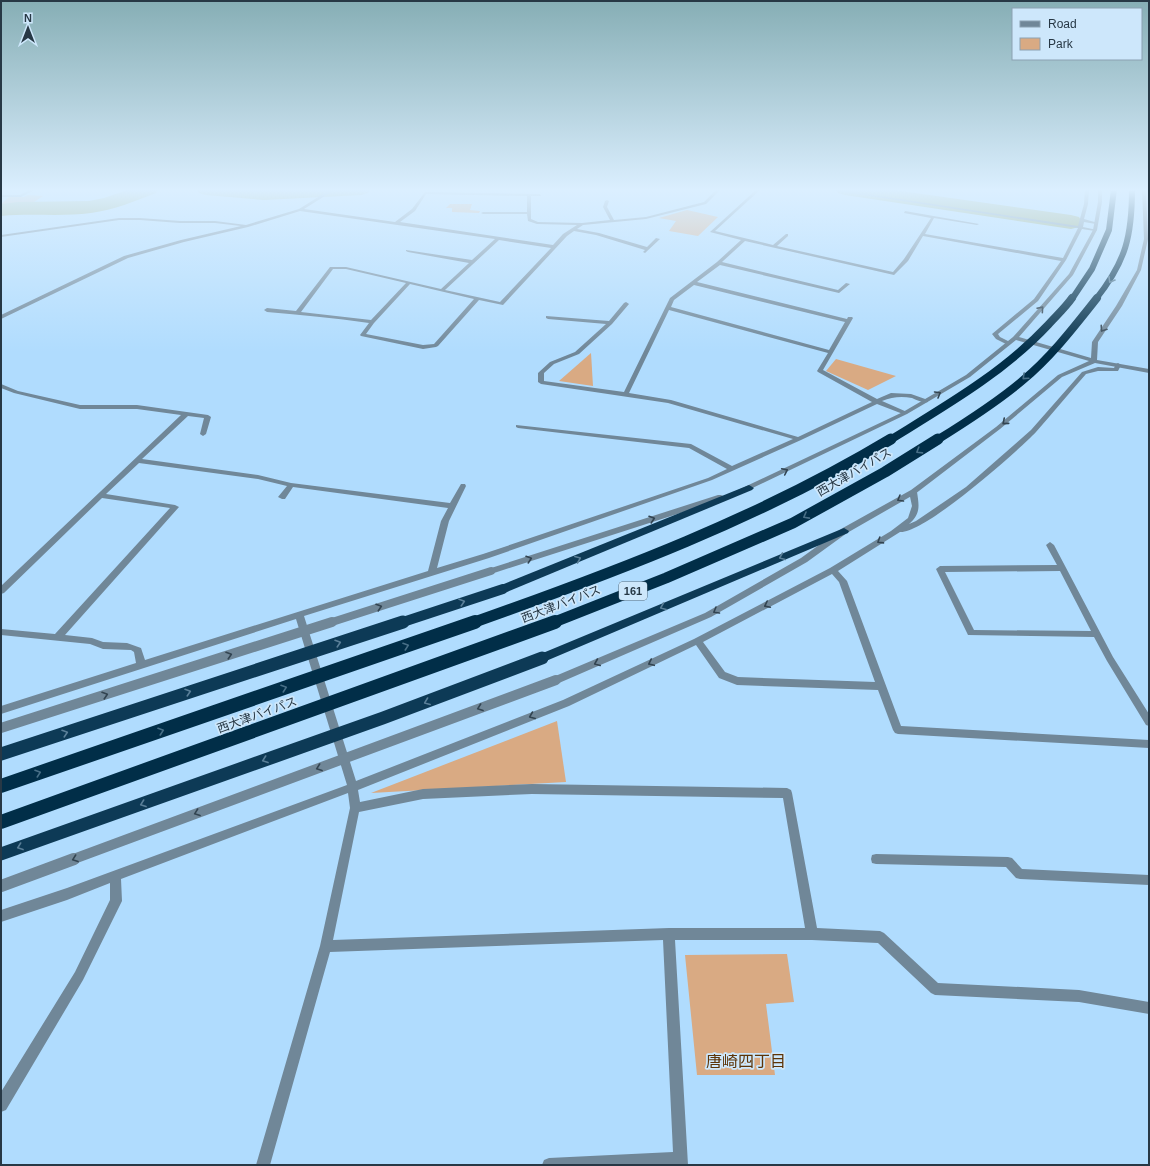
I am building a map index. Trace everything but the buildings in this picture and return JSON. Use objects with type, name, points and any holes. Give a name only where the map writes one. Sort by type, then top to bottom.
[{"type":"highway","name":"西大津バイパス","points":[[1,786],[507,611],[639,561],[770,505],[858,459],[939,412],[995,372],[1038,337],[1064,308],[1085,279],[1105,243]]},
{"type":"highway","name":"西大津バイパス","points":[[1,822],[522,635],[659,581],[793,523],[885,472],[964,423],[1016,385],[1061,343],[1108,284],[1120,263],[1127,243]]},
{"type":"highway","points":[[1,754],[503,589],[684,516],[749,488]]},
{"type":"highway","points":[[1,854],[383,718],[542,658],[844,531]]},
{"type":"street","points":[[1,317],[126,257],[174,243]]},
{"type":"street","points":[[442,290],[492,243]]},
{"type":"street","points":[[532,243],[554,247]]},
{"type":"street","points":[[297,314],[332,268],[346,268],[501,304],[558,243]]},
{"type":"street","points":[[626,243],[647,250],[654,243]]},
{"type":"street","points":[[626,394],[672,299],[719,263],[740,243]]},
{"type":"street","points":[[758,243],[894,274],[917,243]]},
{"type":"street","points":[[773,247],[777,243]]},
{"type":"street","points":[[970,243],[1064,260]]},
{"type":"street","points":[[1008,344],[994,334],[1036,300],[1064,260],[1072,243]]},
{"type":"street","points":[[1,728],[749,488],[905,413],[968,376],[1015,338],[1071,274],[1088,243]]},
{"type":"street","points":[[1094,361],[1095,342],[1119,306],[1139,270],[1147,243]]},
{"type":"street","points":[[408,251],[473,262]]},
{"type":"street","points":[[719,263],[839,292],[848,284]]},
{"type":"street","points":[[409,283],[372,322],[363,335],[422,347],[436,346],[478,298]]},
{"type":"street","points":[[693,283],[849,320],[820,371],[876,401],[905,413]]},
{"type":"street","points":[[626,304],[610,323],[577,353],[552,363],[541,373],[541,382],[669,401],[799,439]]},
{"type":"street","points":[[667,308],[831,352]]},
{"type":"street","points":[[267,310],[297,314],[340,316],[372,322]]},
{"type":"street","points":[[548,317],[610,323]]},
{"type":"street","points":[[1015,338],[1094,361],[1149,371]]},
{"type":"street","points":[[1,886],[556,680],[708,615],[804,560],[844,531],[913,492],[998,428],[1060,376],[1094,361]]},
{"type":"street","points":[[894,533],[919,523],[968,489],[1033,431],[1084,373],[1098,369],[1116,370],[1118,365]]},
{"type":"street","points":[[1,386],[16,392],[80,407],[137,407],[208,417],[203,434]]},
{"type":"street","points":[[1,710],[141,664],[508,548],[710,479],[799,439],[891,394],[911,396],[926,401]]},
{"type":"street","points":[[1,591],[139,461],[186,414]]},
{"type":"street","points":[[518,426],[691,446],[732,469]]},
{"type":"street","points":[[139,461],[258,477],[291,485],[453,506]]},
{"type":"street","points":[[282,498],[291,485]]},
{"type":"street","points":[[432,572],[445,521],[463,486]]},
{"type":"street","points":[[1,916],[115,876],[353,787],[566,703],[697,641],[834,570],[894,533],[911,519],[916,506],[913,492]]},
{"type":"street","points":[[57,638],[175,508],[102,496]]},
{"type":"street","points":[[1050,545],[1110,659],[1149,722]]},
{"type":"street","points":[[1062,568],[940,569],[971,633],[1097,634]]},
{"type":"street","points":[[834,570],[844,581],[898,730],[1149,744]]},
{"type":"street","points":[[263,1165],[326,946],[355,808],[353,787],[299,614]]},
{"type":"street","points":[[1,632],[92,641],[97,645],[133,646],[138,650],[141,664]]},
{"type":"street","points":[[697,641],[722,676],[738,681],[881,686]]},
{"type":"street","points":[[355,808],[423,794],[532,789],[787,793],[812,934]]},
{"type":"street","points":[[876,859],[1008,862],[1020,874],[1149,880]]},
{"type":"street","points":[[3,1099],[79,976],[116,901],[115,876]]},
{"type":"street","points":[[326,946],[669,934],[812,934],[880,937],[935,989],[1079,996],[1149,1008]]},
{"type":"street","points":[[549,1165],[681,1162],[669,934]]},
{"type":"green space","points":[[591,353],[593,386],[559,381]]},
{"type":"green space","points":[[836,359],[896,376],[868,390],[826,371]]},
{"type":"green space","points":[[557,721],[566,782],[371,793]]},
{"type":"green space","points":[[787,954],[794,1002],[766,1004],[775,1075],[697,1075],[685,955]]},
{"type":"district","name":"唐崎四丁目","points":[[746,1061]]}]
